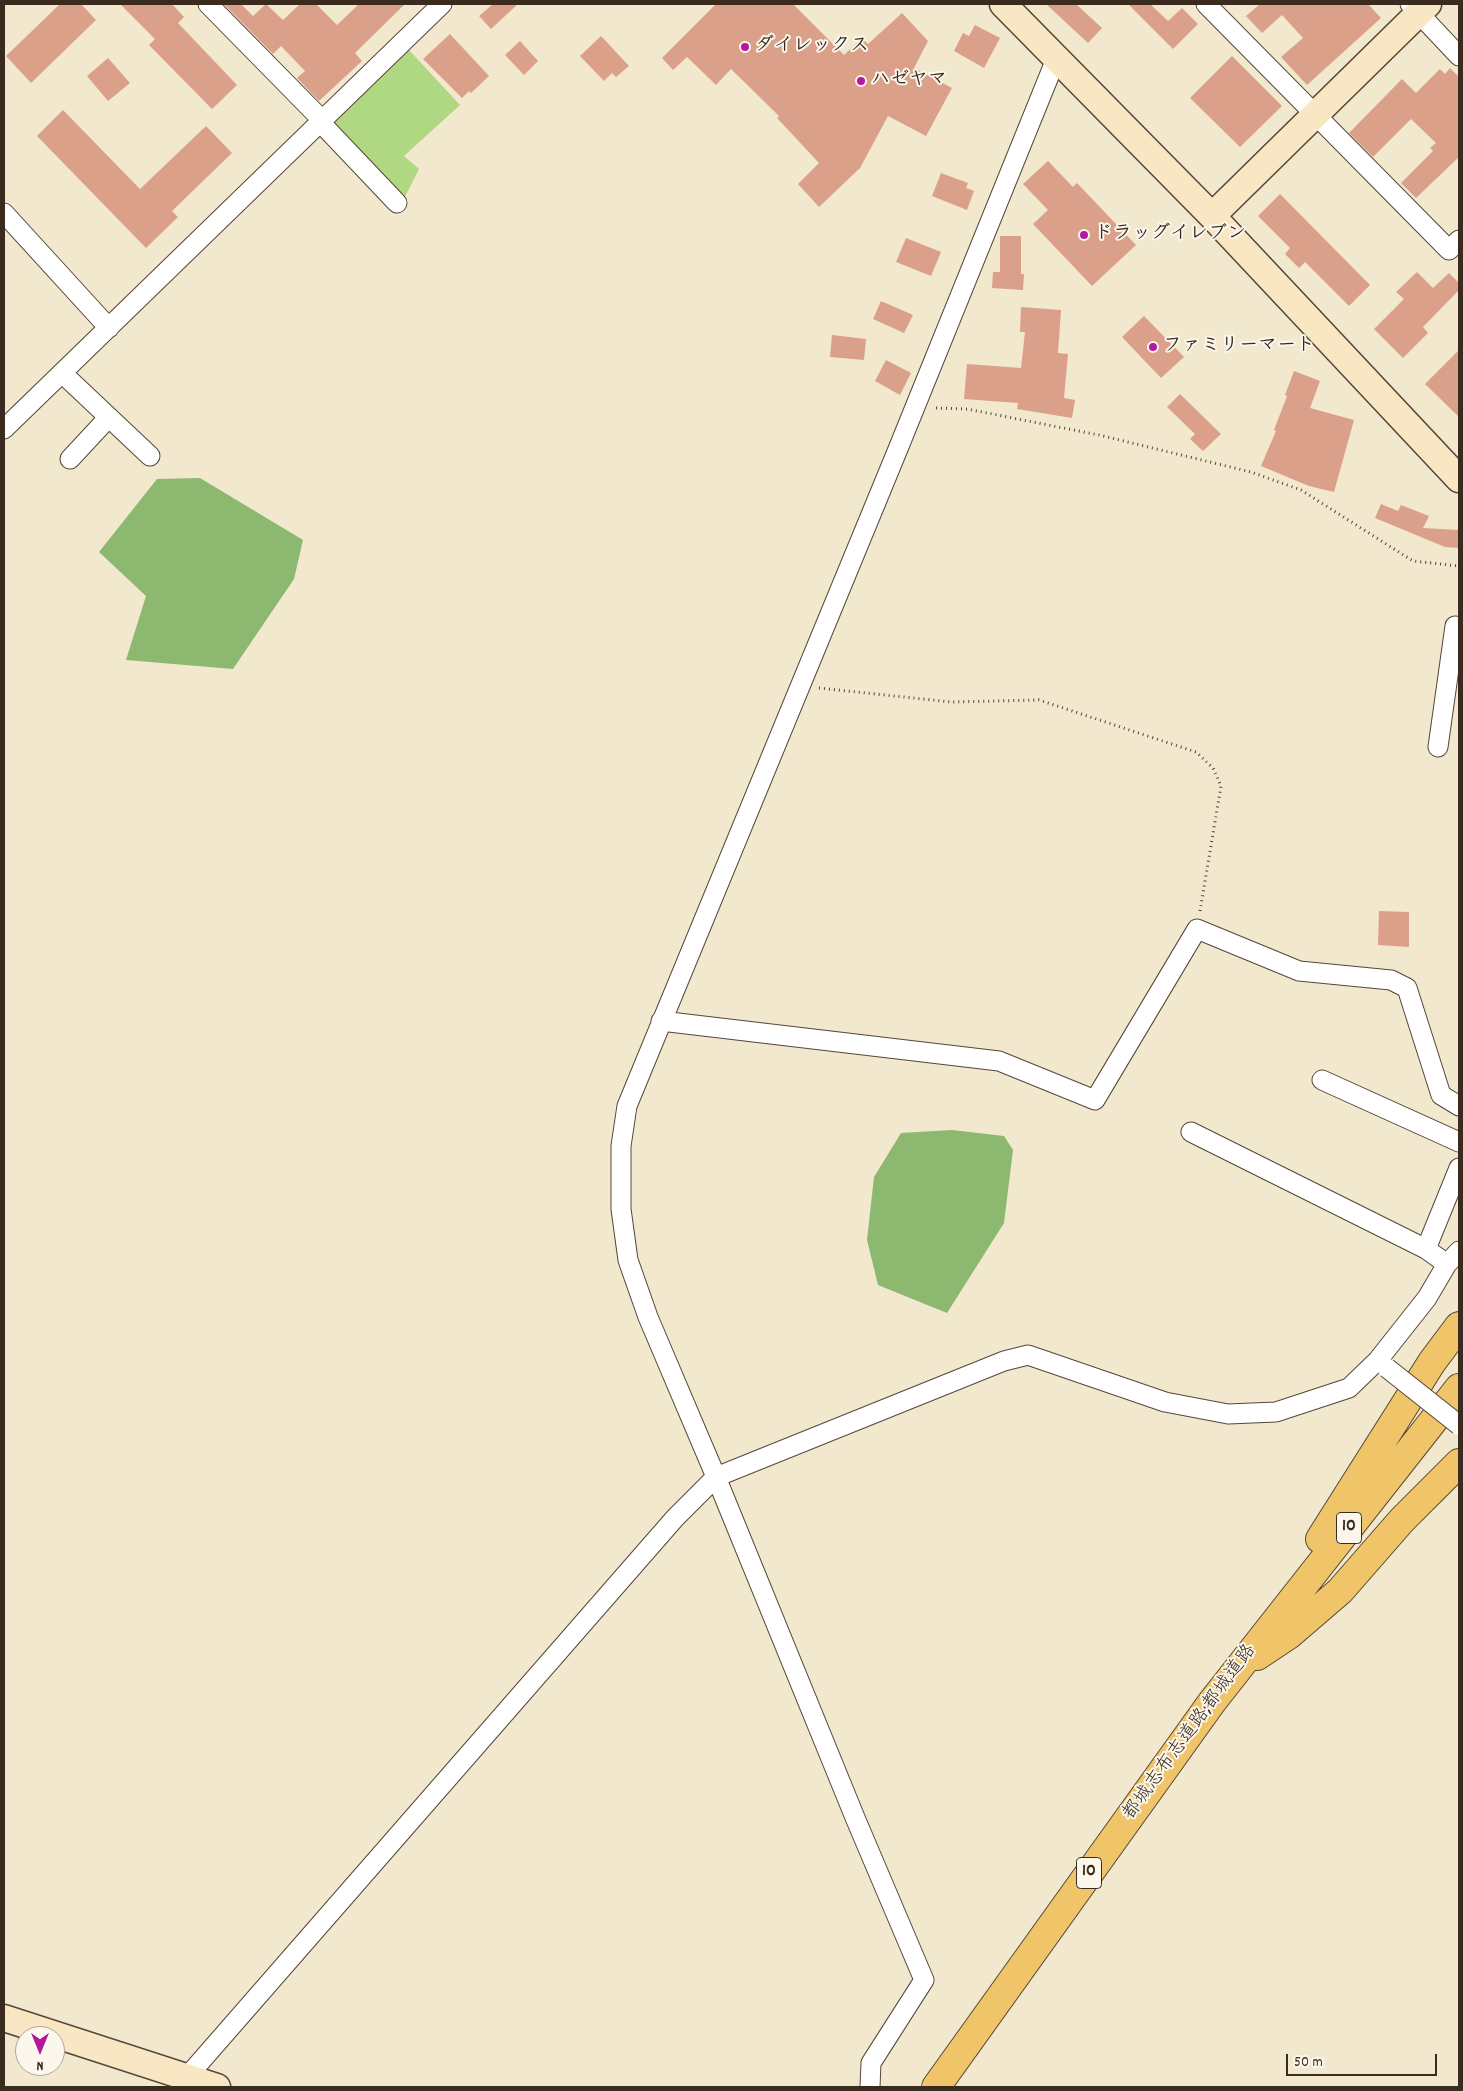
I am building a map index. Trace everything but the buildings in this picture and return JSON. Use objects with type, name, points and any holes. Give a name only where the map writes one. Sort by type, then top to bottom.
[{"type":"highway","points":[[1238,1667],[1432,1362],[1459,1326]]},
{"type":"highway","name":"都城志布志道路;都城道路","points":[[938,2084],[1238,1667],[1459,1388]]},
{"type":"highway","points":[[1238,1667],[1290,1634],[1340,1591],[1402,1520],[1459,1462]]},
{"type":"street","points":[[208,4],[397,203]]},
{"type":"street","points":[[4,429],[442,4]]},
{"type":"street","points":[[1003,4],[1212,216],[1458,476]]},
{"type":"street","points":[[1206,4],[1314,114],[1456,250]]},
{"type":"street","points":[[1212,216],[1419,7],[1459,56]]},
{"type":"street","points":[[870,2087],[871,2063],[924,1980],[852,1811],[716,1477],[648,1317],[628,1260],[621,1209],[621,1146],[627,1106],[661,1021],[1056,59]]},
{"type":"street","points":[[4,213],[109,328]]},
{"type":"street","points":[[62,373],[150,456]]},
{"type":"street","points":[[70,458],[109,417]]},
{"type":"street","points":[[1438,747],[1454,675],[1456,626]]},
{"type":"street","points":[[661,1021],[999,1061],[1095,1100],[1197,929],[1299,971],[1391,980],[1407,988],[1440,1095],[1459,1106]]},
{"type":"street","points":[[1322,1080],[1459,1142]]},
{"type":"street","points":[[183,2082],[675,1518],[716,1477],[1004,1361],[1028,1355],[1165,1402],[1228,1414],[1276,1412],[1349,1388],[1382,1364],[1453,1258],[1426,1249],[1191,1132]]},
{"type":"street","points":[[1426,1249],[1459,1168]]},
{"type":"street","points":[[1382,1364],[1459,1425]]},
{"type":"street","points":[[4,2018],[183,2082],[217,2087]]},
{"type":"path","points":[[914,407],[977,411],[1099,435],[1250,472],[1301,490],[1413,561],[1459,566]]},
{"type":"path","points":[[799,686],[951,702],[1039,700],[1196,752],[1213,768],[1221,786],[1197,929]]},
{"type":"green space","points":[[408,49],[460,105],[404,156],[419,169],[403,201],[330,120]]},
{"type":"green space","points":[[200,478],[303,540],[294,579],[233,669],[126,660],[146,596],[99,552],[157,479]]},
{"type":"green space","points":[[952,1130],[1004,1136],[1013,1150],[1004,1223],[947,1313],[878,1285],[867,1240],[874,1177],[901,1133]]},
{"type":"place","name":"ダイレックス","points":[[745,47]]},
{"type":"place","name":"ハゼヤマ","points":[[861,81]]},
{"type":"place","name":"ドラッグイレブン","points":[[1084,235]]},
{"type":"place","name":"ファミリーマート","points":[[1153,347]]}]
